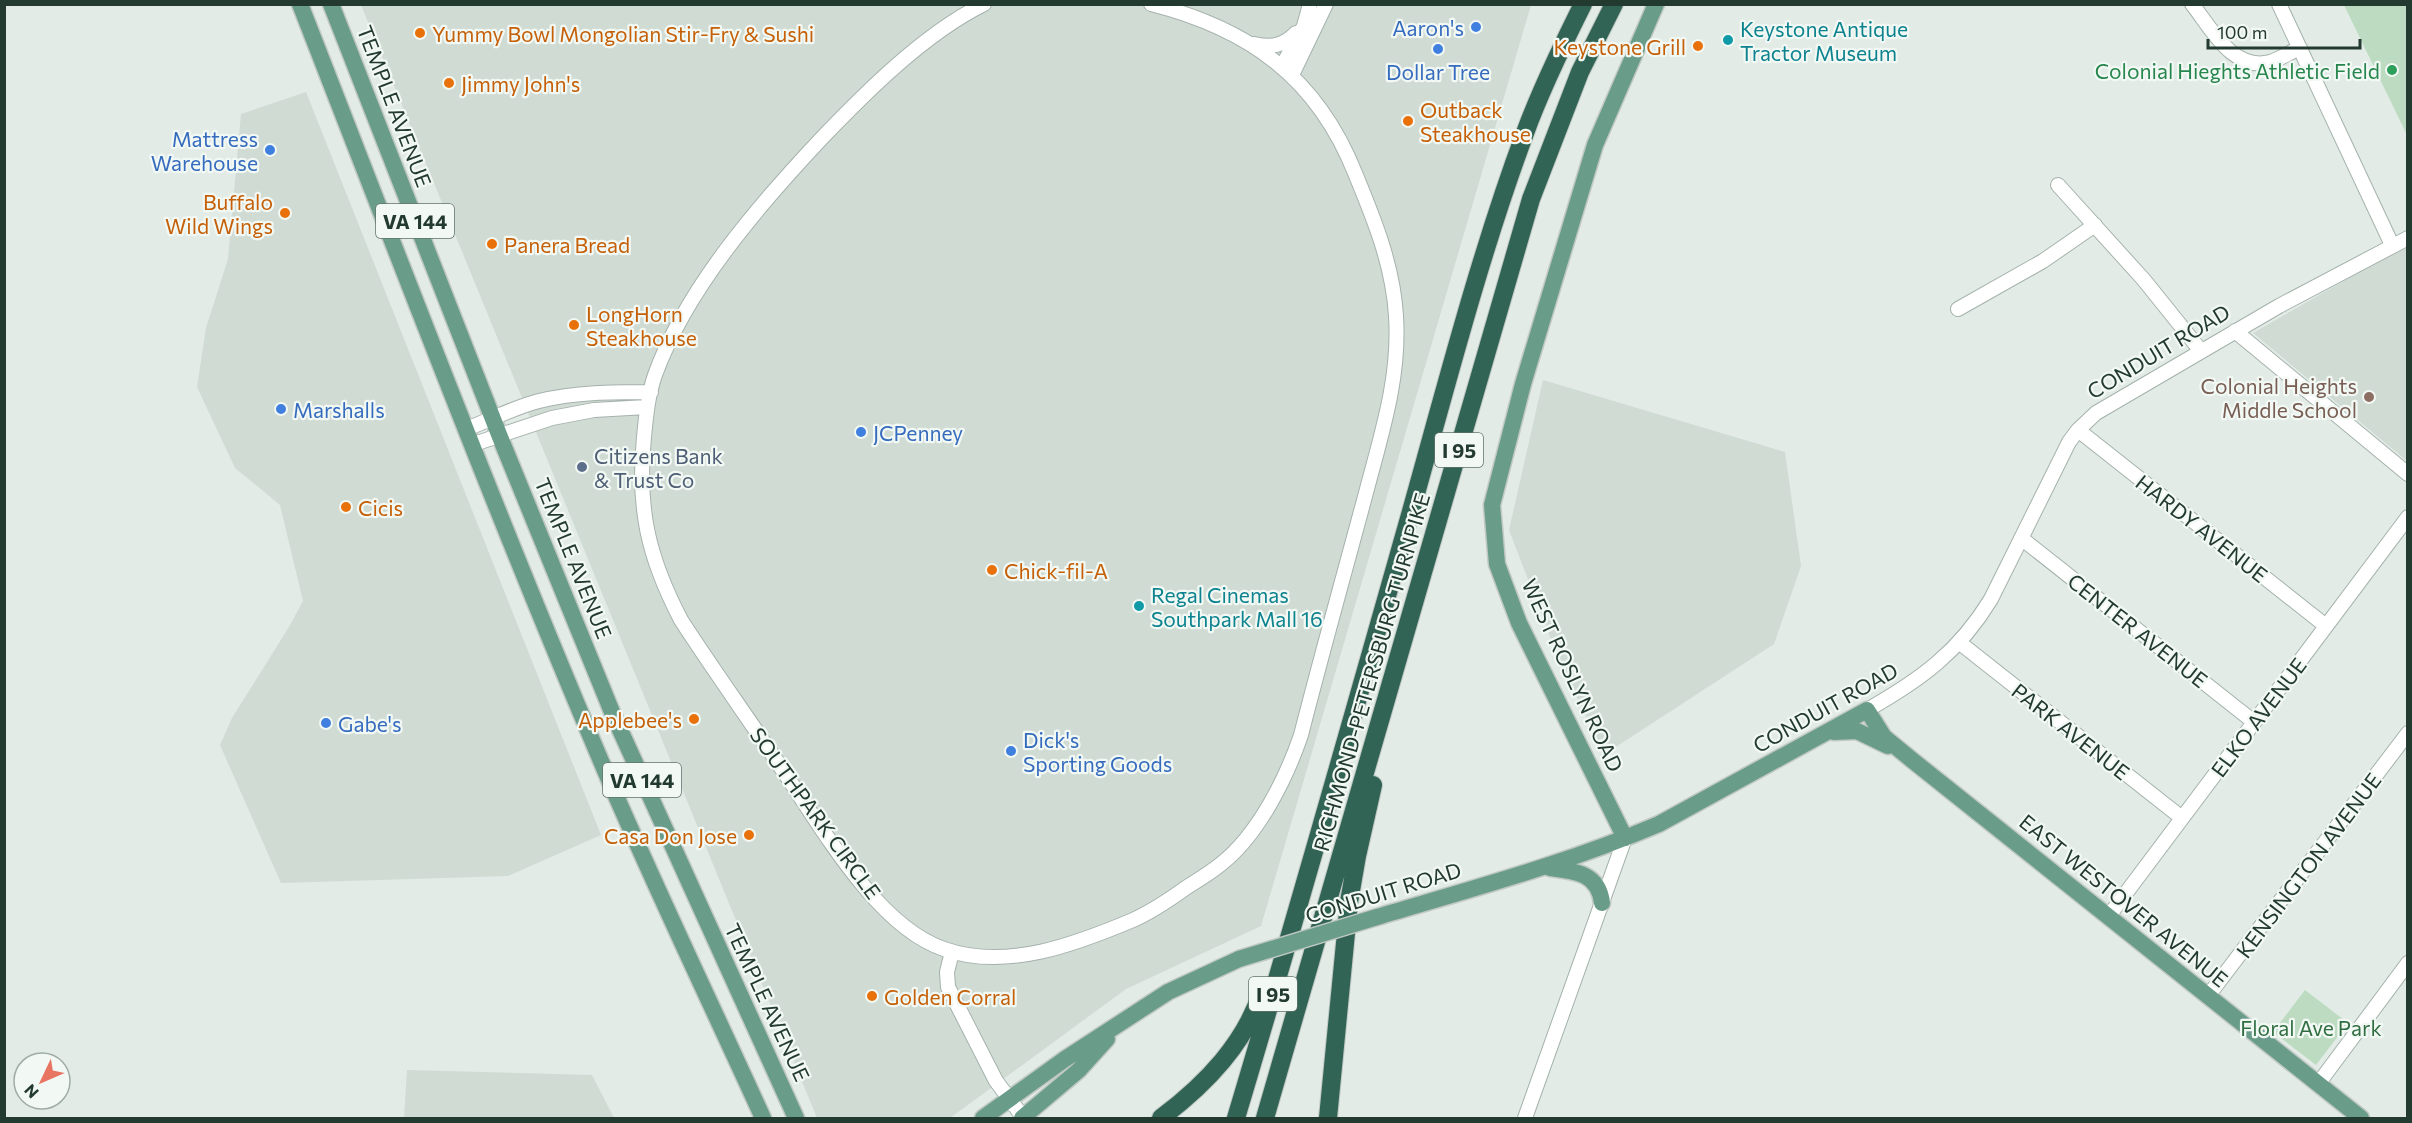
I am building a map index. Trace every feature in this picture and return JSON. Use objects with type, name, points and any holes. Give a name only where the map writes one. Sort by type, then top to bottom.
[{"type":"highway","name":"RICHMOND-PETERSBURG TURNPIKE","points":[[1236,1119],[1310,870],[1501,201],[1526,130],[1556,59],[1583,4]]},
{"type":"highway","name":"RICHMOND-PETERSBURG TURNPIKE","points":[[1266,1119],[1531,199],[1580,72],[1614,4]]},
{"type":"highway","points":[[1328,1119],[1349,902],[1399,659]]},
{"type":"highway","points":[[1161,1119],[1216,1070],[1251,1020],[1262,994],[1286,912],[1310,870]]},
{"type":"main road","name":"VA 144","points":[[300,4],[471,445],[600,757],[763,1119]]},
{"type":"main road","name":"TEMPLE AVENUE","points":[[332,4],[500,436],[612,712],[796,1119]]},
{"type":"main road","name":"WEST ROSLYN ROAD","points":[[1625,838],[1519,623],[1497,564],[1492,505],[1523,384],[1595,145],[1656,4]]},
{"type":"main road","name":"CONDUIT ROAD","points":[[983,1119],[1065,1059],[1168,992],[1239,959],[1540,867],[1625,838],[1659,824],[1867,710]]},
{"type":"main road","name":"EAST WESTOVER AVENUE","points":[[1867,710],[1884,737],[2359,1118]]},
{"type":"main road","points":[[1827,732],[1851,730],[1862,732],[1912,760]]},
{"type":"main road","points":[[1540,867],[1574,871],[1586,875],[1598,888],[1602,903]]},
{"type":"main road","name":"CONDUIT ROAD","points":[[1022,1118],[1079,1070],[1122,1023]]},
{"type":"street","name":"SOUTHPARK CIRCLE","points":[[984,4],[964,14],[884,77],[839,120],[780,184],[725,253],[695,297],[668,343],[647,407],[640,475],[643,506],[657,567],[681,620],[855,875],[878,901],[907,927],[935,946],[952,952],[993,958],[1027,955],[1099,933],[1155,910],[1222,864],[1241,844],[1274,797],[1294,754],[1387,415],[1394,372],[1396,322],[1394,292],[1384,247],[1344,146],[1317,102],[1292,75],[1246,42]]},
{"type":"street","points":[[1151,4],[1181,13],[1246,42],[1263,46],[1280,45],[1287,42],[1304,26]]},
{"type":"street","points":[[1282,66],[1304,26],[1310,4]]},
{"type":"street","points":[[1292,75],[1326,4]]},
{"type":"street","points":[[2192,4],[2225,46],[2241,60],[2271,62],[2300,48]]},
{"type":"street","points":[[2279,4],[2392,245]]},
{"type":"street","points":[[2058,185],[2182,324],[2201,351]]},
{"type":"street","points":[[1959,309],[2043,261],[2095,225]]},
{"type":"street","name":"CONDUIT ROAD","points":[[1867,710],[1921,678],[1960,643],[1977,623],[1991,600],[2069,442],[2096,413],[2235,331],[2408,238]]},
{"type":"street","points":[[2235,331],[2408,474]]},
{"type":"street","points":[[466,429],[537,401],[591,392],[651,392]]},
{"type":"street","points":[[471,445],[552,418],[594,410],[647,407]]},
{"type":"street","name":"HARDY AVENUE","points":[[2078,430],[2326,626]]},
{"type":"street","name":"ELKO AVENUE","points":[[2109,917],[2408,517]]},
{"type":"street","name":"CENTER AVENUE","points":[[2022,538],[2254,722]]},
{"type":"street","name":"PARK AVENUE","points":[[1960,643],[2182,818]]},
{"type":"street","name":"KENSINGTON AVENUE","points":[[2208,996],[2408,733]]},
{"type":"street","points":[[1525,1119],[1625,838]]},
{"type":"street","points":[[952,952],[947,972],[948,987],[978,1050],[1022,1118]]},
{"type":"street","points":[[2318,1084],[2408,963]]},
{"type":"shaded area","points":[[361,5],[1531,5],[1261,926],[1126,989],[950,1118],[817,1118]]},
{"type":"shaded area","points":[[306,92],[601,835],[508,876],[281,883],[220,745],[232,718],[303,601],[280,505],[235,468],[197,387],[206,328],[228,259],[241,114]]},
{"type":"shaded area","name":"Colonial Heights Middle School","points":[[2407,248],[2407,461],[2253,333],[2391,254]]},
{"type":"shaded area","points":[[1543,380],[1785,452],[1801,566],[1774,644],[1605,754],[1562,668],[1509,530]]},
{"type":"shaded area","points":[[407,1070],[592,1075],[614,1118],[404,1118]]},
{"type":"green space","name":"Colonial Hieghts Athletic Field","points":[[2344,5],[2407,5],[2407,135]]},
{"type":"green space","name":"Floral Ave Park","points":[[2305,990],[2348,1023],[2316,1065],[2273,1032]]},
{"type":"place","name":"Aaron's","points":[[1476,27]]},
{"type":"place","name":"Yummy Bowl Mongolian Stir-Fry & Sushi","points":[[420,33]]},
{"type":"place","name":"Keystone Antique Tractor Museum","points":[[1728,40]]},
{"type":"place","name":"Keystone Grill","points":[[1698,46]]},
{"type":"place","name":"Dollar Tree","points":[[1438,49]]},
{"type":"place","name":"Colonial Hieghts Athletic Field","points":[[2392,70]]},
{"type":"place","name":"Jimmy John's","points":[[449,83]]},
{"type":"place","name":"Outback Steakhouse","points":[[1408,121]]},
{"type":"place","name":"Mattress Warehouse","points":[[270,150]]},
{"type":"place","name":"Buffalo Wild Wings","points":[[285,213]]},
{"type":"place","name":"Panera Bread","points":[[492,244]]},
{"type":"place","name":"LongHorn Steakhouse","points":[[574,325]]},
{"type":"place","name":"Colonial Heights Middle School","points":[[2369,397]]},
{"type":"place","name":"Marshalls","points":[[281,409]]},
{"type":"place","name":"JCPenney","points":[[861,432]]},
{"type":"place","name":"Citizens Bank & Trust Co","points":[[582,467]]},
{"type":"place","name":"Cicis","points":[[346,507]]},
{"type":"place","name":"Chick-fil-A","points":[[992,570]]},
{"type":"place","name":"Regal Cinemas Southpark Mall 16","points":[[1139,606]]},
{"type":"place","name":"Applebee's","points":[[694,719]]},
{"type":"place","name":"Gabe's","points":[[326,723]]},
{"type":"place","name":"Dick's Sporting Goods","points":[[1011,751]]},
{"type":"place","name":"Casa Don Jose","points":[[749,835]]},
{"type":"place","name":"Golden Corral","points":[[872,996]]}]
